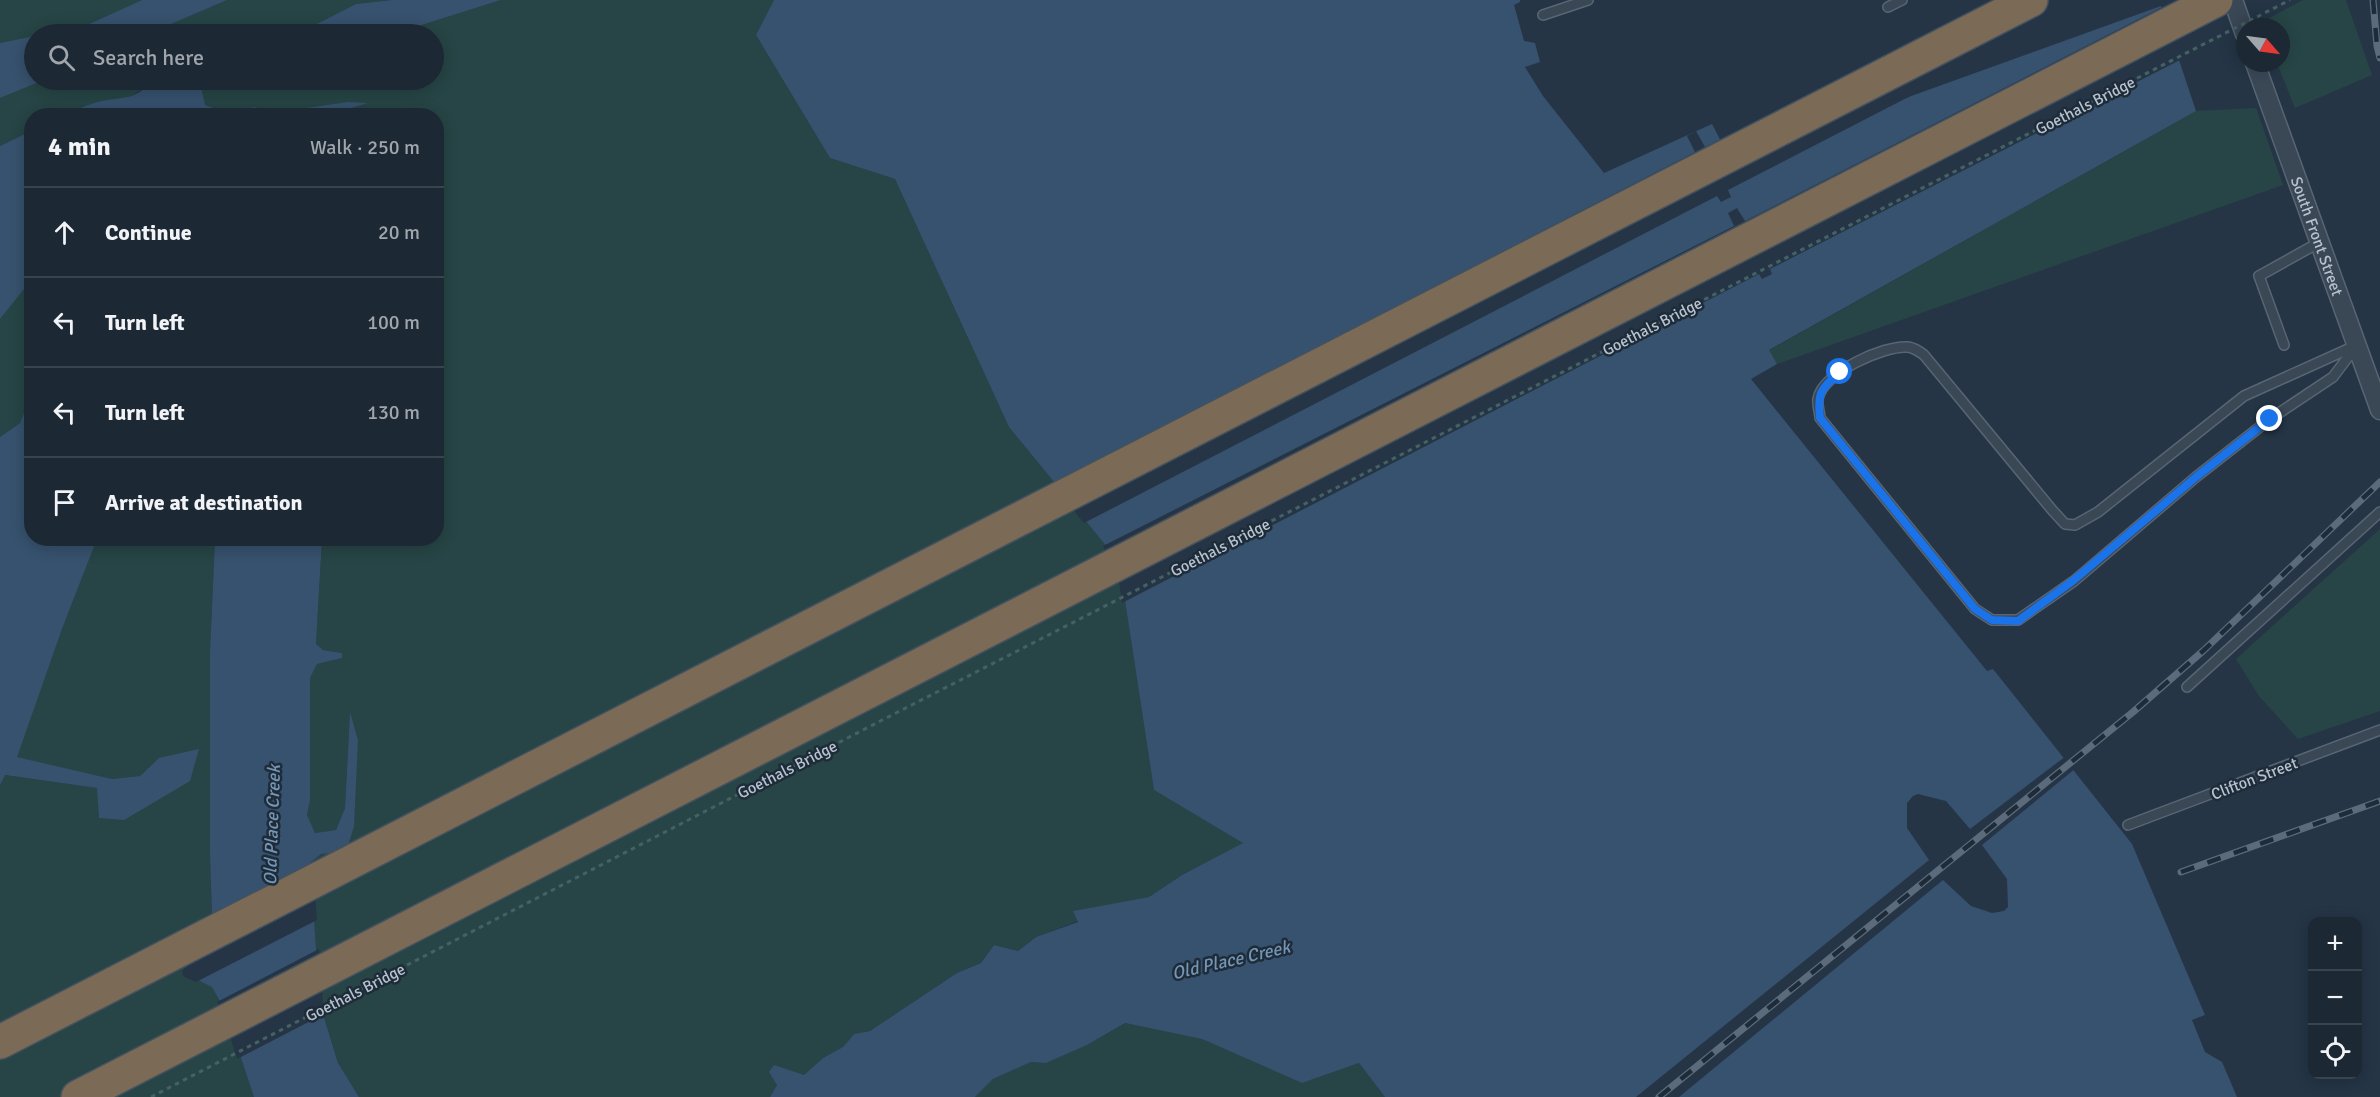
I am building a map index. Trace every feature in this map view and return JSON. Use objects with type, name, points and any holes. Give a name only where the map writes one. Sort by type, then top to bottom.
[{"type":"highway","points":[[0,1042],[2031,0]]},
{"type":"highway","name":"Goethals Bridge","points":[[78,1097],[2216,0]]},
{"type":"street","points":[[2233,0],[2239,18]]},
{"type":"street","name":"South Front Street","points":[[2258,72],[2380,410]]},
{"type":"lane","points":[[1544,15],[1588,0]]},
{"type":"lane","points":[[1888,7],[1902,0]]},
{"type":"lane","points":[[2284,345],[2259,276],[2320,242]]},
{"type":"lane","points":[[2357,345],[2333,377],[2270,419],[2223,455],[2074,580],[2018,621],[1992,620],[1975,609],[1820,418],[1818,399],[1823,387],[1854,363],[1875,353],[1907,347],[1917,350],[1924,355],[2053,512],[2065,524],[2075,525],[2098,512],[2244,396],[2357,345]]},
{"type":"lane","points":[[2187,687],[2380,512]]},
{"type":"lane","name":"Clifton Street","points":[[2128,825],[2380,730]]},
{"type":"path","name":"Goethals Bridge","points":[[151,1097],[2290,0]]},
{"type":"green space","points":[[0,0],[142,0],[89,24],[24,24],[24,38],[0,43]]},
{"type":"green space","points":[[227,0],[392,0],[356,4],[317,24],[171,24]]},
{"type":"green space","points":[[501,0],[774,0],[756,35],[830,158],[895,179],[1009,427],[1107,547],[1122,581],[1154,790],[1244,843],[1182,875],[1149,897],[1074,911],[1078,921],[1036,937],[1018,951],[994,945],[981,963],[957,973],[870,1031],[854,1034],[843,1047],[823,1058],[804,1075],[777,1085],[770,1097],[359,1097],[338,1063],[320,1004],[310,863],[321,854],[346,852],[358,740],[350,715],[345,808],[336,830],[315,833],[307,816],[310,801],[310,678],[317,664],[341,658],[342,653],[323,650],[316,645],[322,546],[444,546],[444,108],[214,108],[205,105],[201,90],[444,90],[444,24],[425,24]]},
{"type":"green space","points":[[2303,0],[2346,0],[2372,75],[2295,108],[2281,72],[2290,72],[2290,18],[2269,18]]},
{"type":"green space","points":[[24,88],[24,90],[141,90],[127,98],[99,102],[82,108],[24,108],[24,134],[0,146],[0,98]]},
{"type":"green space","points":[[2256,108],[2283,185],[1777,364],[1768,351],[2196,111]]},
{"type":"green space","points":[[24,288],[24,413],[20,423],[0,437],[0,319]]},
{"type":"green space","points":[[2380,529],[2380,711],[2298,739],[2259,696],[2236,659]]},
{"type":"green space","points":[[94,546],[215,546],[210,652],[210,855],[213,948],[185,973],[212,986],[225,1010],[254,1097],[0,1097],[0,785],[4,775],[98,788],[99,818],[159,758],[140,776],[112,779],[16,757]]},
{"type":"green space","points":[[1125,1023],[1202,1039],[1302,1083],[1359,1063],[1385,1097],[975,1097],[993,1079],[1031,1062],[1046,1063],[1087,1045]]},
{"type":"water","points":[[142,0],[227,0],[171,24],[89,24]]},
{"type":"water","points":[[392,0],[501,0],[425,24],[317,24],[356,4]]},
{"type":"water","name":"Old Place Creek","points":[[774,0],[1520,0],[1514,5],[1524,41],[1535,43],[1540,62],[1525,67],[1543,96],[1604,173],[1712,124],[1725,149],[1764,149],[2161,6],[2196,111],[1769,350],[1777,364],[1751,379],[1987,671],[1993,669],[2132,844],[2205,1015],[2192,1020],[2205,1052],[2222,1062],[2237,1097],[1385,1097],[1359,1063],[1302,1083],[1202,1039],[1125,1023],[1087,1045],[1046,1063],[1031,1062],[993,1079],[975,1097],[770,1097],[777,1085],[769,1072],[774,1065],[804,1075],[823,1058],[843,1047],[854,1034],[870,1031],[957,973],[981,963],[994,945],[1018,951],[1036,937],[1078,922],[1073,911],[1149,897],[1182,875],[1243,843],[1154,790],[1122,581],[1107,547],[1009,427],[895,179],[830,158],[756,35]]},
{"type":"water","points":[[24,38],[24,88],[0,98],[0,43]]},
{"type":"water","points":[[142,90],[202,90],[205,105],[214,108],[80,108]]},
{"type":"water","points":[[348,102],[368,103],[351,108],[306,108]]},
{"type":"water","points":[[24,134],[24,289],[0,319],[0,146]]},
{"type":"water","points":[[24,413],[24,546],[94,546],[17,757],[112,779],[140,776],[159,758],[199,749],[190,781],[124,820],[99,818],[97,788],[5,775],[0,785],[0,437],[20,423]]},
{"type":"water","name":"Old Place Creek","points":[[215,546],[322,546],[316,644],[323,650],[342,653],[342,658],[317,664],[310,678],[310,801],[307,815],[315,833],[336,830],[345,808],[350,712],[358,740],[354,826],[346,852],[321,854],[310,863],[320,1004],[338,1063],[359,1097],[254,1097],[225,1010],[212,987],[184,973],[213,947],[210,855],[210,652]]},
{"type":"pier","points":[[2164,6],[2182,59],[1770,269],[1772,274],[1762,279],[1759,274],[1122,603],[1119,581],[1103,546],[1734,226],[1728,213],[1737,208],[1745,221]]},
{"type":"pier","points":[[1926,88],[1728,190],[1731,197],[1721,202],[1717,196],[1084,523],[1052,484],[1695,152],[1687,136],[1696,131],[1705,147],[1723,138],[1726,145],[1766,146]]},
{"type":"pier","points":[[2066,756],[2076,768],[1982,845],[2007,879],[2008,907],[2004,911],[1992,913],[1971,906],[1943,880],[1679,1097],[1636,1097],[1929,860],[1907,828],[1907,803],[1913,796],[1918,794],[1946,801],[1970,829]]},
{"type":"pier","points":[[313,866],[317,920],[196,982],[183,976],[182,971],[210,946]]},
{"type":"pier","points":[[319,949],[323,1004],[326,1013],[237,1059],[217,1002]]},
{"type":"railway","points":[[2373,0],[2380,58]]},
{"type":"railway","points":[[1659,1097],[2133,712],[2203,651],[2380,482]]},
{"type":"railway","points":[[2181,872],[2380,801]]},
{"type":"route","points":[[1840,372],[1823,387],[1818,399],[1820,418],[1975,609],[1992,620],[2018,621],[2074,580],[2196,477],[2270,419]]}]
